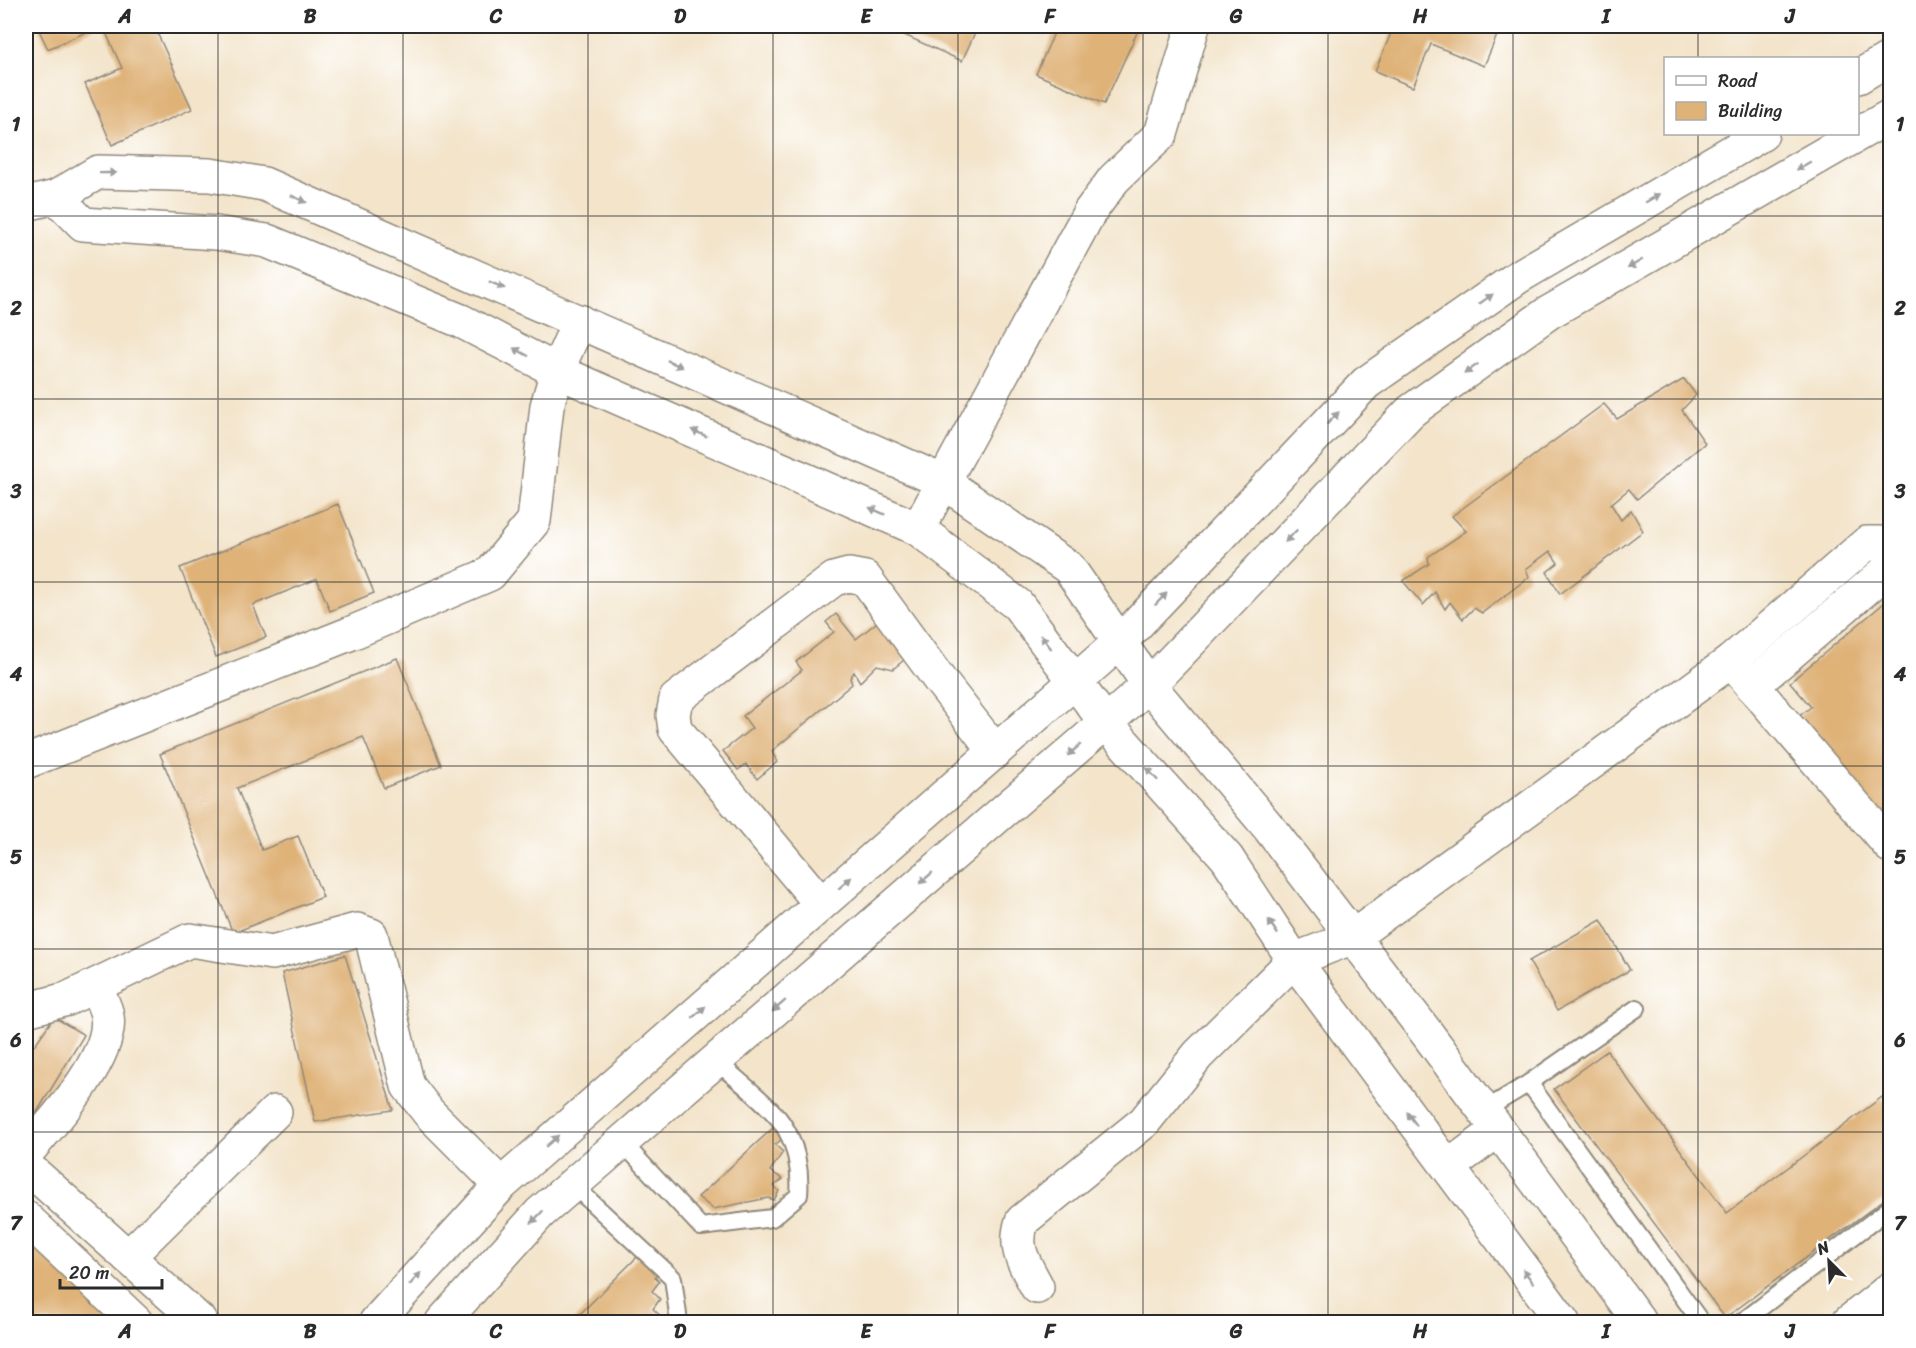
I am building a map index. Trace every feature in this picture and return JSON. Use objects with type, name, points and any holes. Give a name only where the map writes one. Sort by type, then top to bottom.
[{"type":"street","points":[[918,529],[1089,213],[1114,178],[1161,134],[1193,26]]},
{"type":"street","points":[[1859,76],[1890,58]]},
{"type":"street","points":[[1859,134],[1890,116]]},
{"type":"street","points":[[376,1323],[501,1185],[1121,641],[1366,384],[1518,277],[1760,135]]},
{"type":"street","points":[[442,1323],[540,1213],[1149,685],[1411,411],[1548,313],[1857,135]]},
{"type":"street","points":[[41,201],[98,172],[210,175],[264,184],[942,481],[1069,568],[1149,685],[1270,829],[1491,1120],[1640,1323]]},
{"type":"street","points":[[41,201],[83,224],[216,233],[267,242],[447,315],[557,371],[918,529],[1018,605],[1106,723],[1227,858],[1294,960],[1563,1323]]},
{"type":"street","points":[[447,315],[460,269]]},
{"type":"street","points":[[26,762],[348,634],[490,574],[534,521],[547,406],[557,371],[579,321]]},
{"type":"street","points":[[1037,1287],[1020,1253],[1017,1238],[1022,1221],[1144,1122],[1198,1054],[1294,960],[1352,938],[1731,661],[1867,543],[1879,543],[1890,555]]},
{"type":"street","points":[[1752,686],[1890,568]]},
{"type":"street","points":[[821,904],[675,729],[673,715],[676,699],[834,579],[849,575],[865,578],[995,751]]},
{"type":"street","points":[[1731,661],[1890,846]]},
{"type":"street","points":[[26,1010],[67,999],[190,940],[272,952],[357,930],[371,935],[408,1086],[429,1113],[501,1185]]},
{"type":"street","points":[[26,1153],[94,1065],[105,1042],[107,1016],[94,986]]},
{"type":"street","points":[[128,1257],[275,1112]]},
{"type":"street","points":[[1448,1167],[1491,1120]]},
{"type":"street","points":[[26,1166],[201,1323]]},
{"type":"street","points":[[26,1218],[136,1323]]},
{"type":"street","points":[[1849,1323],[1890,1289]]},
{"type":"lane","points":[[1491,1120],[1529,1083],[1637,1008]]},
{"type":"lane","points":[[622,1142],[701,1227],[772,1218],[799,1195],[800,1178],[795,1153],[782,1122],[716,1060]]},
{"type":"lane","points":[[1529,1083],[1701,1323]]},
{"type":"lane","points":[[573,1185],[673,1278],[679,1323]]},
{"type":"lane","points":[[1742,1323],[1890,1208]]},
{"type":"building","points":[[37,26],[100,26],[48,49]]},
{"type":"building","points":[[103,26],[154,26],[192,109],[112,145],[85,84],[122,68]]},
{"type":"building","points":[[895,26],[978,26],[962,61],[893,30]]},
{"type":"building","points":[[1057,26],[1140,26],[1104,104],[1036,74]]},
{"type":"building","points":[[1394,26],[1501,26],[1484,66],[1431,44],[1413,87],[1375,71]]},
{"type":"building","points":[[1684,379],[1696,395],[1682,410],[1705,443],[1637,499],[1629,489],[1611,504],[1621,520],[1631,510],[1643,531],[1560,594],[1547,572],[1558,563],[1550,551],[1526,569],[1529,577],[1482,613],[1474,608],[1463,619],[1450,602],[1445,609],[1435,592],[1423,605],[1403,581],[1429,564],[1428,557],[1466,531],[1452,516],[1604,404],[1617,419]]},
{"type":"building","points":[[338,504],[374,593],[330,611],[317,579],[253,605],[266,637],[216,657],[180,568]]},
{"type":"building","points":[[1890,598],[1890,693],[1884,699],[1890,708],[1890,834],[1794,720],[1811,707],[1790,682]]},
{"type":"building","points":[[836,614],[856,639],[881,619],[910,655],[893,669],[877,665],[860,682],[854,672],[850,678],[852,684],[772,751],[777,762],[757,779],[746,764],[738,770],[723,751],[752,728],[743,716],[802,670],[796,662],[834,632],[826,622]]},
{"type":"building","points":[[397,658],[441,765],[384,788],[363,737],[237,788],[262,850],[298,836],[323,897],[233,933],[160,754]]},
{"type":"building","points":[[1601,920],[1630,970],[1557,1011],[1529,961]]},
{"type":"building","points":[[345,955],[393,1110],[315,1122],[282,973]]},
{"type":"building","points":[[54,1017],[84,1035],[26,1130],[26,1040],[34,1046]]},
{"type":"building","points":[[1607,1051],[1727,1213],[1882,1097],[1890,1109],[1890,1195],[1725,1318],[1554,1089]]},
{"type":"building","points":[[773,1128],[783,1138],[775,1145],[783,1152],[770,1171],[783,1179],[774,1186],[779,1191],[774,1200],[768,1198],[713,1209],[698,1197]]},
{"type":"building","points":[[26,1227],[123,1322],[26,1322]]},
{"type":"building","points":[[641,1253],[661,1272],[655,1277],[659,1282],[652,1291],[660,1299],[653,1309],[662,1317],[656,1322],[572,1322]]}]
